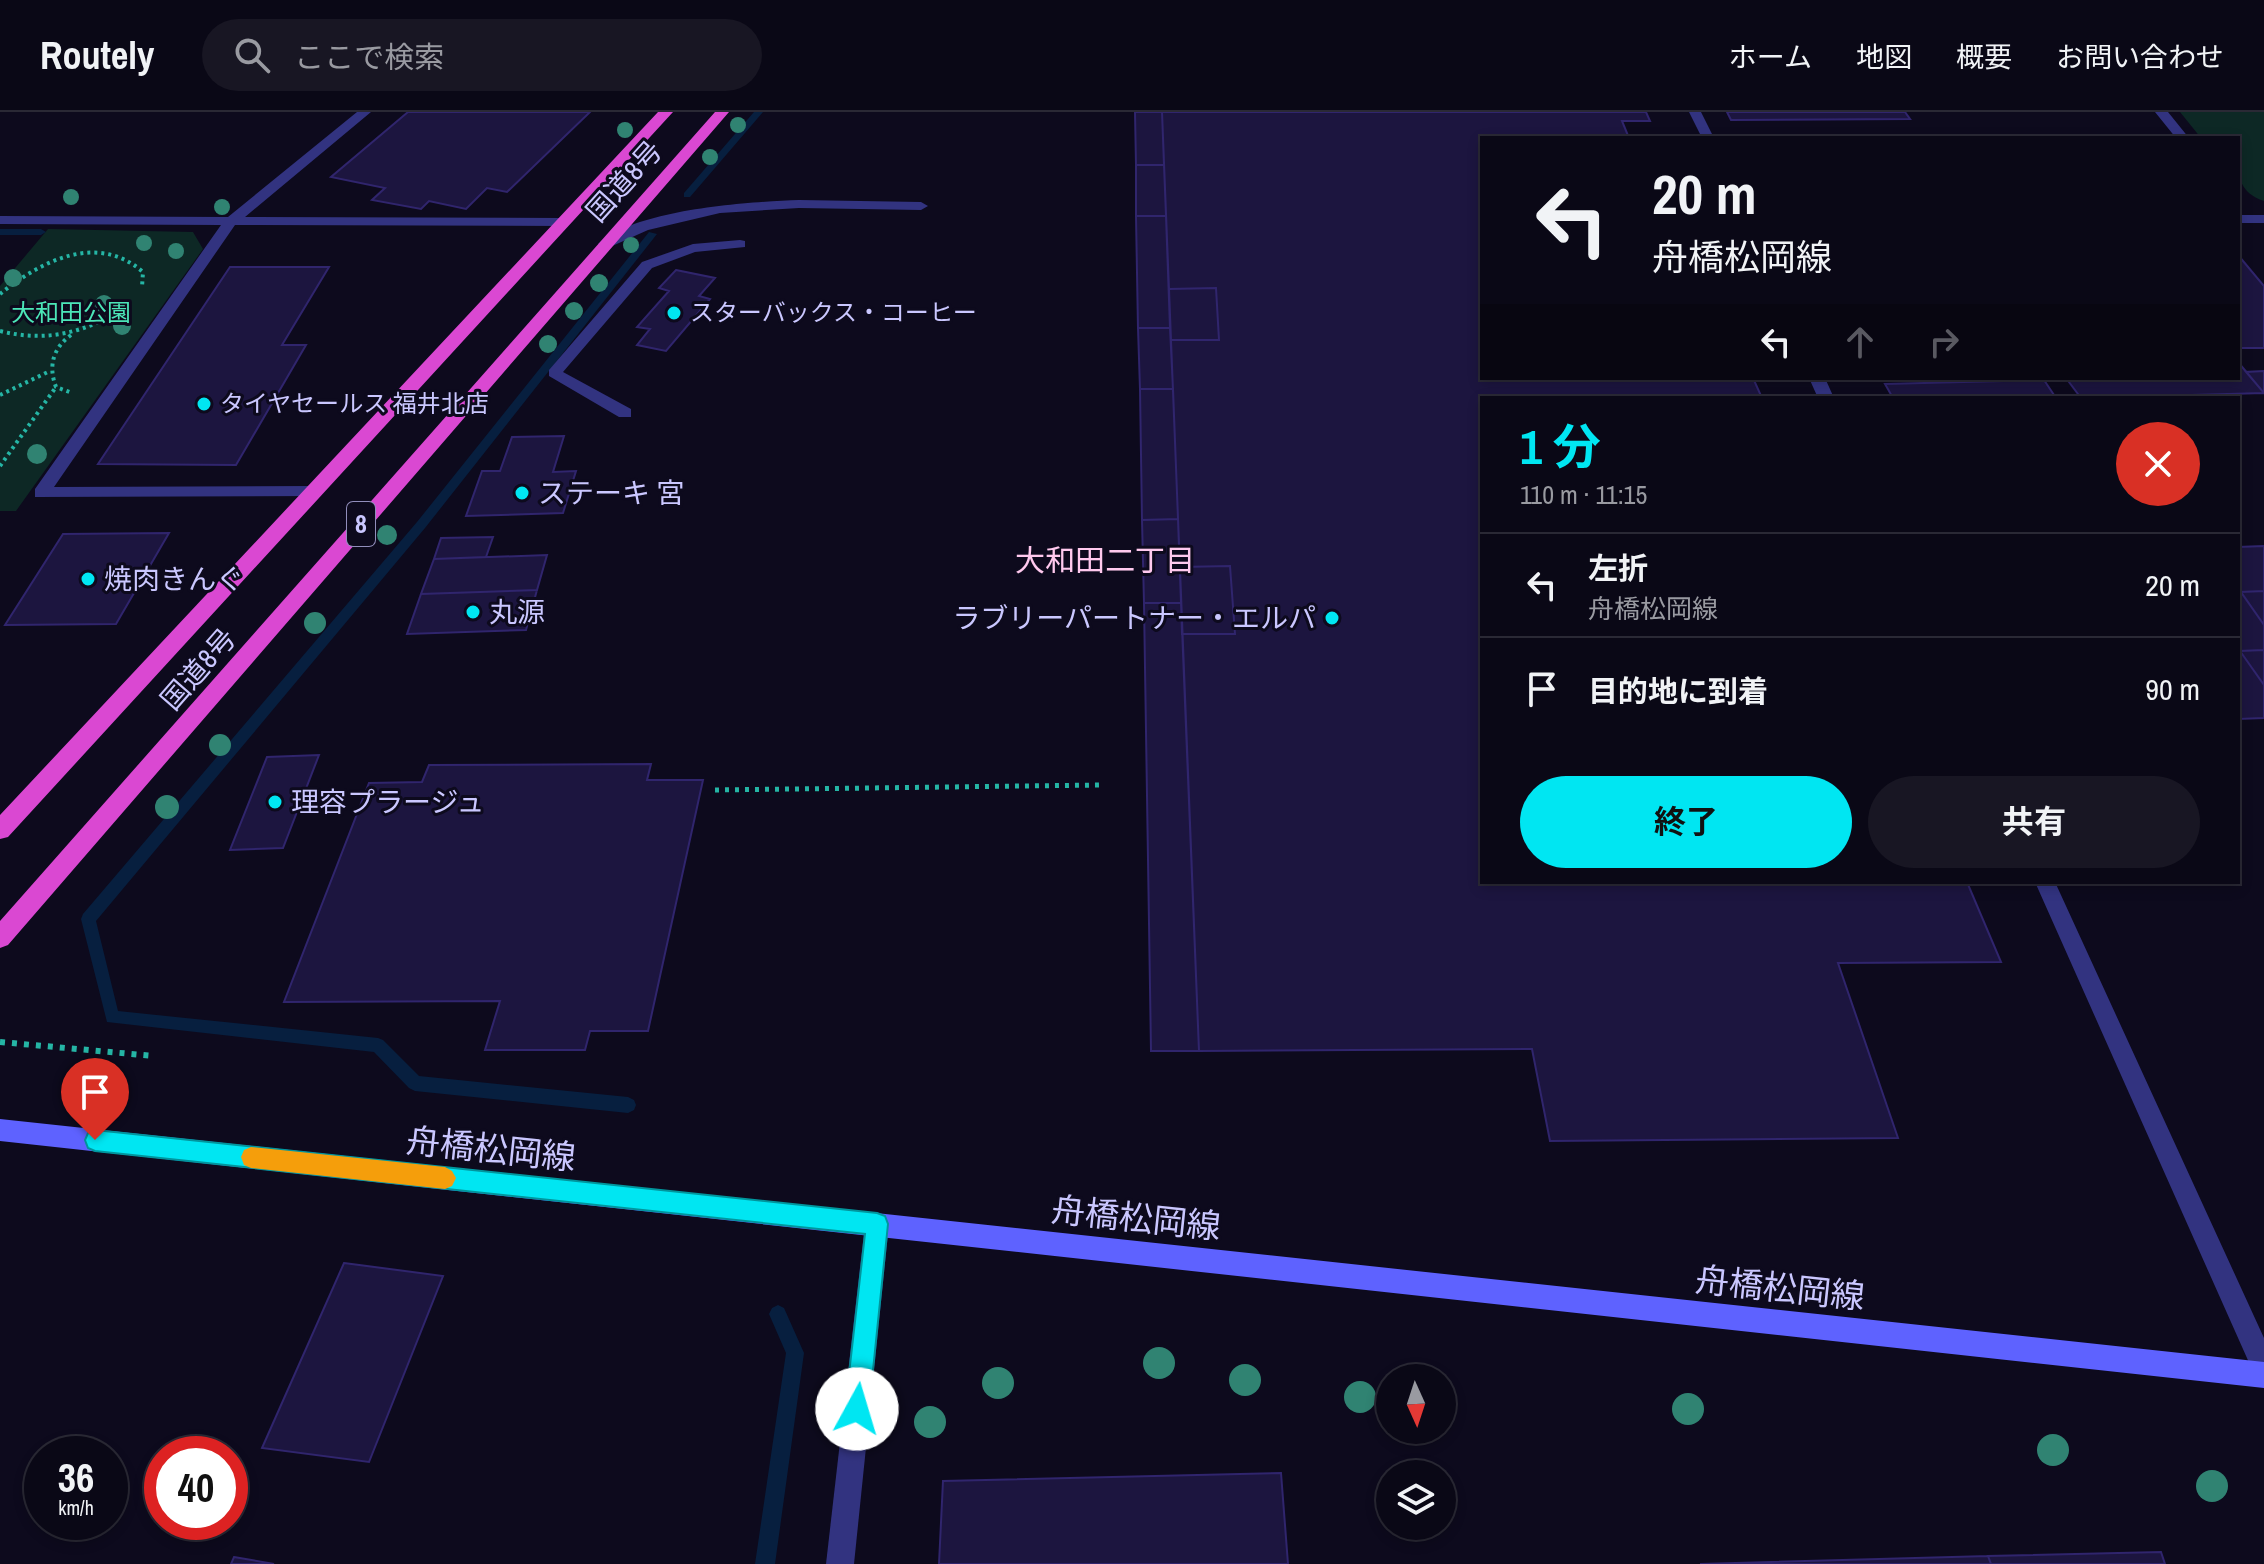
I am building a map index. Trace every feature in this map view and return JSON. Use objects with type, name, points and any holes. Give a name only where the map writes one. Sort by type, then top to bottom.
[{"type":"highway","name":"国道8号","points":[[0,830],[666,112]]},
{"type":"highway","name":"国道8号","points":[[0,938],[722,112]]},
{"type":"main road","name":"舟橋松岡線","points":[[0,1130],[2264,1375]]},
{"type":"street","points":[[314,492],[41,493],[229,223],[365,112]]},
{"type":"street","points":[[1695,112],[1707,136]]},
{"type":"street","points":[[2161,112],[2181,136]]},
{"type":"street","points":[[605,244],[642,225],[728,206],[921,206]]},
{"type":"street","points":[[0,220],[563,222]]},
{"type":"street","points":[[625,413],[554,373],[647,265],[693,248],[740,244]]},
{"type":"street","points":[[2046,884],[2264,1367]]},
{"type":"street","points":[[840,1564],[877,1224]]},
{"type":"path","points":[[0,294],[25,273],[77,256],[121,256],[143,272],[143,286],[129,305],[102,323],[74,333],[24,339],[0,331]]},
{"type":"path","points":[[74,333],[59,344],[50,371],[56,387],[78,396]]},
{"type":"path","points":[[0,395],[50,371]]},
{"type":"path","points":[[0,466],[56,387]]},
{"type":"path","points":[[715,790],[1099,785]]},
{"type":"path","points":[[0,1042],[154,1056]]},
{"type":"green space","points":[[2180,112],[2264,112],[2264,201],[2247,191],[2240,179],[2240,136],[2199,136]]},
{"type":"green space","name":"大和田公園","points":[[48,229],[193,232],[203,249],[16,511],[0,511],[0,286]]},
{"type":"building","points":[[408,112],[590,112],[507,192],[487,188],[466,209],[429,201],[421,209],[372,200],[385,188],[331,177]]},
{"type":"building","points":[[1135,112],[1162,112],[1164,165],[1136,165]]},
{"type":"building","name":"ラブリーパートナー・エルパ","points":[[1162,112],[1646,112],[1650,121],[1622,121],[1628,136],[1480,136],[1480,380],[1754,380],[1761,396],[1480,396],[1480,884],[1968,884],[2001,962],[1838,963],[1898,1138],[1550,1141],[1532,1049],[1199,1051]]},
{"type":"building","points":[[1727,112],[1905,112],[1910,119],[1731,120]]},
{"type":"building","points":[[1136,165],[1164,165],[1166,216],[1136,216]]},
{"type":"building","points":[[1136,216],[1166,216],[1170,328],[1138,328]]},
{"type":"building","points":[[2240,257],[2264,286],[2264,348],[2240,348]]},
{"type":"building","name":"タイヤセールス 福井北店","points":[[230,267],[329,267],[282,345],[306,345],[236,465],[98,464]]},
{"type":"building","name":"スターバックス・コーヒー","points":[[676,270],[715,278],[699,296],[710,299],[666,351],[637,345],[650,329],[637,327],[669,291],[659,288]]},
{"type":"building","points":[[1216,288],[1219,340],[1171,340],[1169,289]]},
{"type":"building","points":[[1138,328],[1170,328],[1173,389],[1140,389]]},
{"type":"building","points":[[2240,364],[2264,393],[2154,396],[2080,396],[2068,380],[2240,380]]},
{"type":"building","points":[[2264,371],[2264,393],[2246,372]]},
{"type":"building","points":[[2044,380],[2055,396],[1892,396],[1885,384]]},
{"type":"building","points":[[1140,389],[1173,389],[1178,519],[1142,520]]},
{"type":"building","name":"ステーキ 宮","points":[[564,436],[553,472],[576,471],[563,513],[466,516],[482,471],[500,471],[512,437]]},
{"type":"building","points":[[1178,519],[1181,603],[1144,603],[1142,520]]},
{"type":"building","name":"焼肉きんぐ","points":[[169,533],[116,624],[5,625],[63,534]]},
{"type":"building","points":[[493,537],[486,557],[434,559],[441,538]]},
{"type":"building","points":[[2264,546],[2264,591],[2241,592],[2240,547]]},
{"type":"building","points":[[547,555],[537,590],[421,594],[434,559]]},
{"type":"building","points":[[1230,566],[1235,634],[1182,634],[1180,567]]},
{"type":"building","name":"丸源","points":[[537,590],[526,630],[407,634],[421,594]]},
{"type":"building","points":[[2240,591],[2264,625],[2264,650],[2240,651]]},
{"type":"building","points":[[2264,591],[2264,625],[2241,592]]},
{"type":"building","points":[[1144,603],[1181,603],[1199,1051],[1151,1051]]},
{"type":"building","points":[[2264,650],[2264,685],[2240,651]]},
{"type":"building","points":[[2240,651],[2264,685],[2264,718],[2240,719]]},
{"type":"building","name":"理容プラージュ","points":[[319,755],[283,848],[230,850],[267,757]]},
{"type":"building","points":[[651,764],[647,780],[703,780],[648,1031],[590,1031],[585,1050],[485,1050],[500,1001],[284,1002],[369,783],[422,782],[429,765]]},
{"type":"building","points":[[344,1263],[443,1276],[369,1462],[262,1448]]},
{"type":"building","points":[[1281,1473],[1288,1564],[939,1564],[943,1481]]},
{"type":"building","points":[[2161,1552],[2165,1564],[1991,1564],[1988,1556]]},
{"type":"building","points":[[1988,1556],[1991,1564],[1700,1564]]},
{"type":"building","points":[[234,1557],[274,1564],[231,1564]]},
{"type":"waterway","points":[[687,195],[759,112]]},
{"type":"waterway","points":[[0,232],[41,232]]},
{"type":"waterway","points":[[628,1105],[415,1083],[378,1045],[112,1017],[88,919],[421,525],[652,234]]},
{"type":"waterway","points":[[765,1564],[795,1353],[778,1314]]},
{"type":"slow traffic","points":[[251,1157],[445,1178]]},
{"type":"place","name":"スターバックス・コーヒー","points":[[674,313]]},
{"type":"place","name":"タイヤセールス 福井北店","points":[[204,404]]},
{"type":"place","name":"ステーキ 宮","points":[[522,493]]},
{"type":"place","name":"焼肉きんぐ","points":[[88,579]]},
{"type":"place","name":"丸源","points":[[473,612]]},
{"type":"place","name":"ラブリーパートナー・エルパ","points":[[1332,618]]},
{"type":"place","name":"理容プラージュ","points":[[275,802]]},
{"type":"district","name":"大和田二丁目","points":[[1105,561]]},
{"type":"route","points":[[95,1140],[877,1224],[857,1409]]}]
